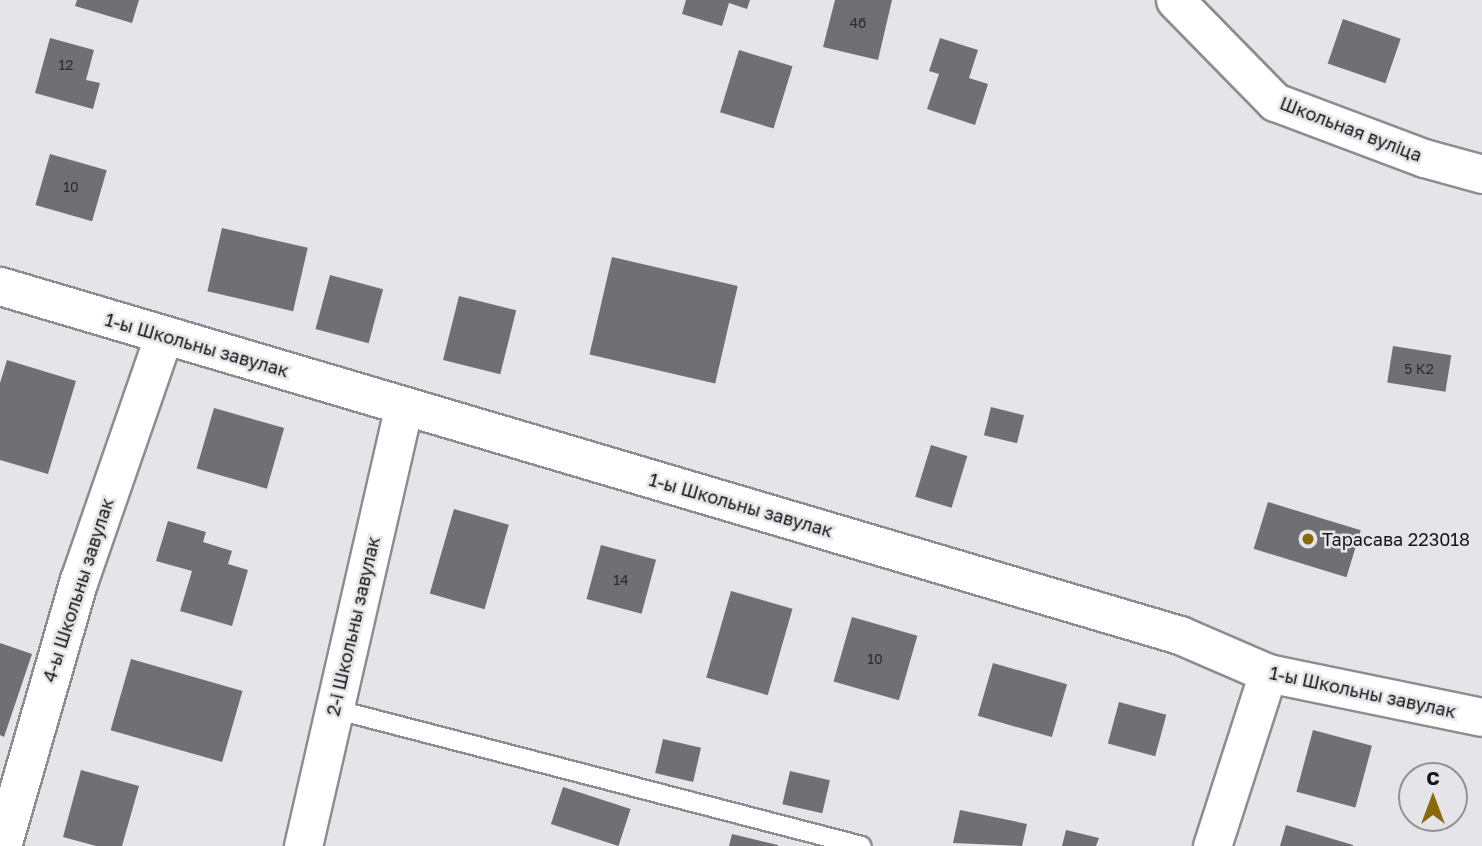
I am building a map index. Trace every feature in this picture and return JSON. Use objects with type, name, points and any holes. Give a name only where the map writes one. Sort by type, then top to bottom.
[{"type":"street","name":"Школьная вуліца","points":[[1175,0],[1275,102],[1424,158],[1482,174]]},
{"type":"street","name":"1-ы Школьны завулак","points":[[0,286],[163,337],[1180,635],[1268,673],[1482,717]]},
{"type":"street","name":"4-ы Школьны завулак","points":[[2,846],[79,580],[163,337]]},
{"type":"street","name":"2-і Школьны завулак","points":[[303,846],[404,406]]},
{"type":"street","points":[[1212,846],[1268,673]]},
{"type":"lane","points":[[334,709],[862,846]]},
{"type":"building","points":[[77,0],[139,0],[132,23],[75,6]]},
{"type":"building","points":[[686,0],[750,0],[747,9],[729,3],[722,26],[682,14]]},
{"type":"building","points":[[835,0],[892,0],[878,60],[823,47]]},
{"type":"building","points":[[1343,19],[1401,39],[1385,83],[1328,63]]},
{"type":"building","points":[[50,38],[94,50],[86,80],[100,83],[93,109],[35,93]]},
{"type":"building","points":[[940,38],[978,50],[969,78],[988,84],[975,125],[927,109],[939,74],[929,71]]},
{"type":"building","points":[[739,50],[793,66],[774,129],[720,112]]},
{"type":"building","points":[[50,154],[107,170],[92,221],[35,205]]},
{"type":"building","points":[[222,228],[308,248],[293,311],[207,291]]},
{"type":"building","points":[[612,257],[738,286],[715,383],[590,354]]},
{"type":"building","points":[[330,275],[383,289],[369,343],[316,329]]},
{"type":"building","points":[[459,296],[516,310],[500,374],[443,360]]},
{"type":"building","points":[[1393,346],[1451,355],[1445,392],[1387,383]]},
{"type":"building","points":[[7,360],[76,381],[48,474],[0,460],[0,383]]},
{"type":"building","points":[[991,407],[1024,415],[1017,443],[984,435]]},
{"type":"building","points":[[214,408],[284,428],[267,489],[197,469]]},
{"type":"building","points":[[931,445],[967,456],[952,508],[915,497]]},
{"type":"building","name":"Тарасава 223018","points":[[1268,502],[1361,530],[1346,577],[1254,549]]},
{"type":"building","points":[[454,509],[509,525],[485,609],[430,594]]},
{"type":"building","points":[[168,521],[206,532],[203,542],[232,551],[228,564],[248,570],[232,626],[180,611],[192,571],[156,561]]},
{"type":"building","points":[[601,545],[656,560],[642,614],[587,599]]},
{"type":"building","points":[[731,591],[793,609],[768,695],[706,678]]},
{"type":"building","points":[[852,617],[917,636],[899,700],[834,681]]},
{"type":"building","points":[[0,643],[32,654],[4,737],[0,735]]},
{"type":"building","points":[[131,659],[243,691],[222,762],[111,730]]},
{"type":"building","points":[[993,663],[1067,684],[1052,737],[978,716]]},
{"type":"building","points":[[1119,702],[1166,715],[1155,756],[1108,744]]},
{"type":"building","points":[[1313,730],[1372,746],[1355,808],[1296,792]]},
{"type":"building","points":[[663,739],[701,748],[693,782],[655,773]]},
{"type":"building","points":[[81,770],[139,786],[122,846],[96,846],[63,837]]},
{"type":"building","points":[[790,771],[830,780],[822,813],[782,804]]},
{"type":"building","points":[[563,787],[631,809],[618,846],[551,824]]},
{"type":"building","points":[[960,810],[1027,824],[1022,846],[953,843]]},
{"type":"building","points":[[1286,825],[1353,845],[1353,846],[1280,846]]},
{"type":"building","points":[[1066,830],[1099,838],[1096,846],[1062,846]]},
{"type":"building","points":[[732,834],[778,845],[778,846],[729,846]]},
{"type":"place","name":"Тарасава 223018","points":[[1308,539]]}]
